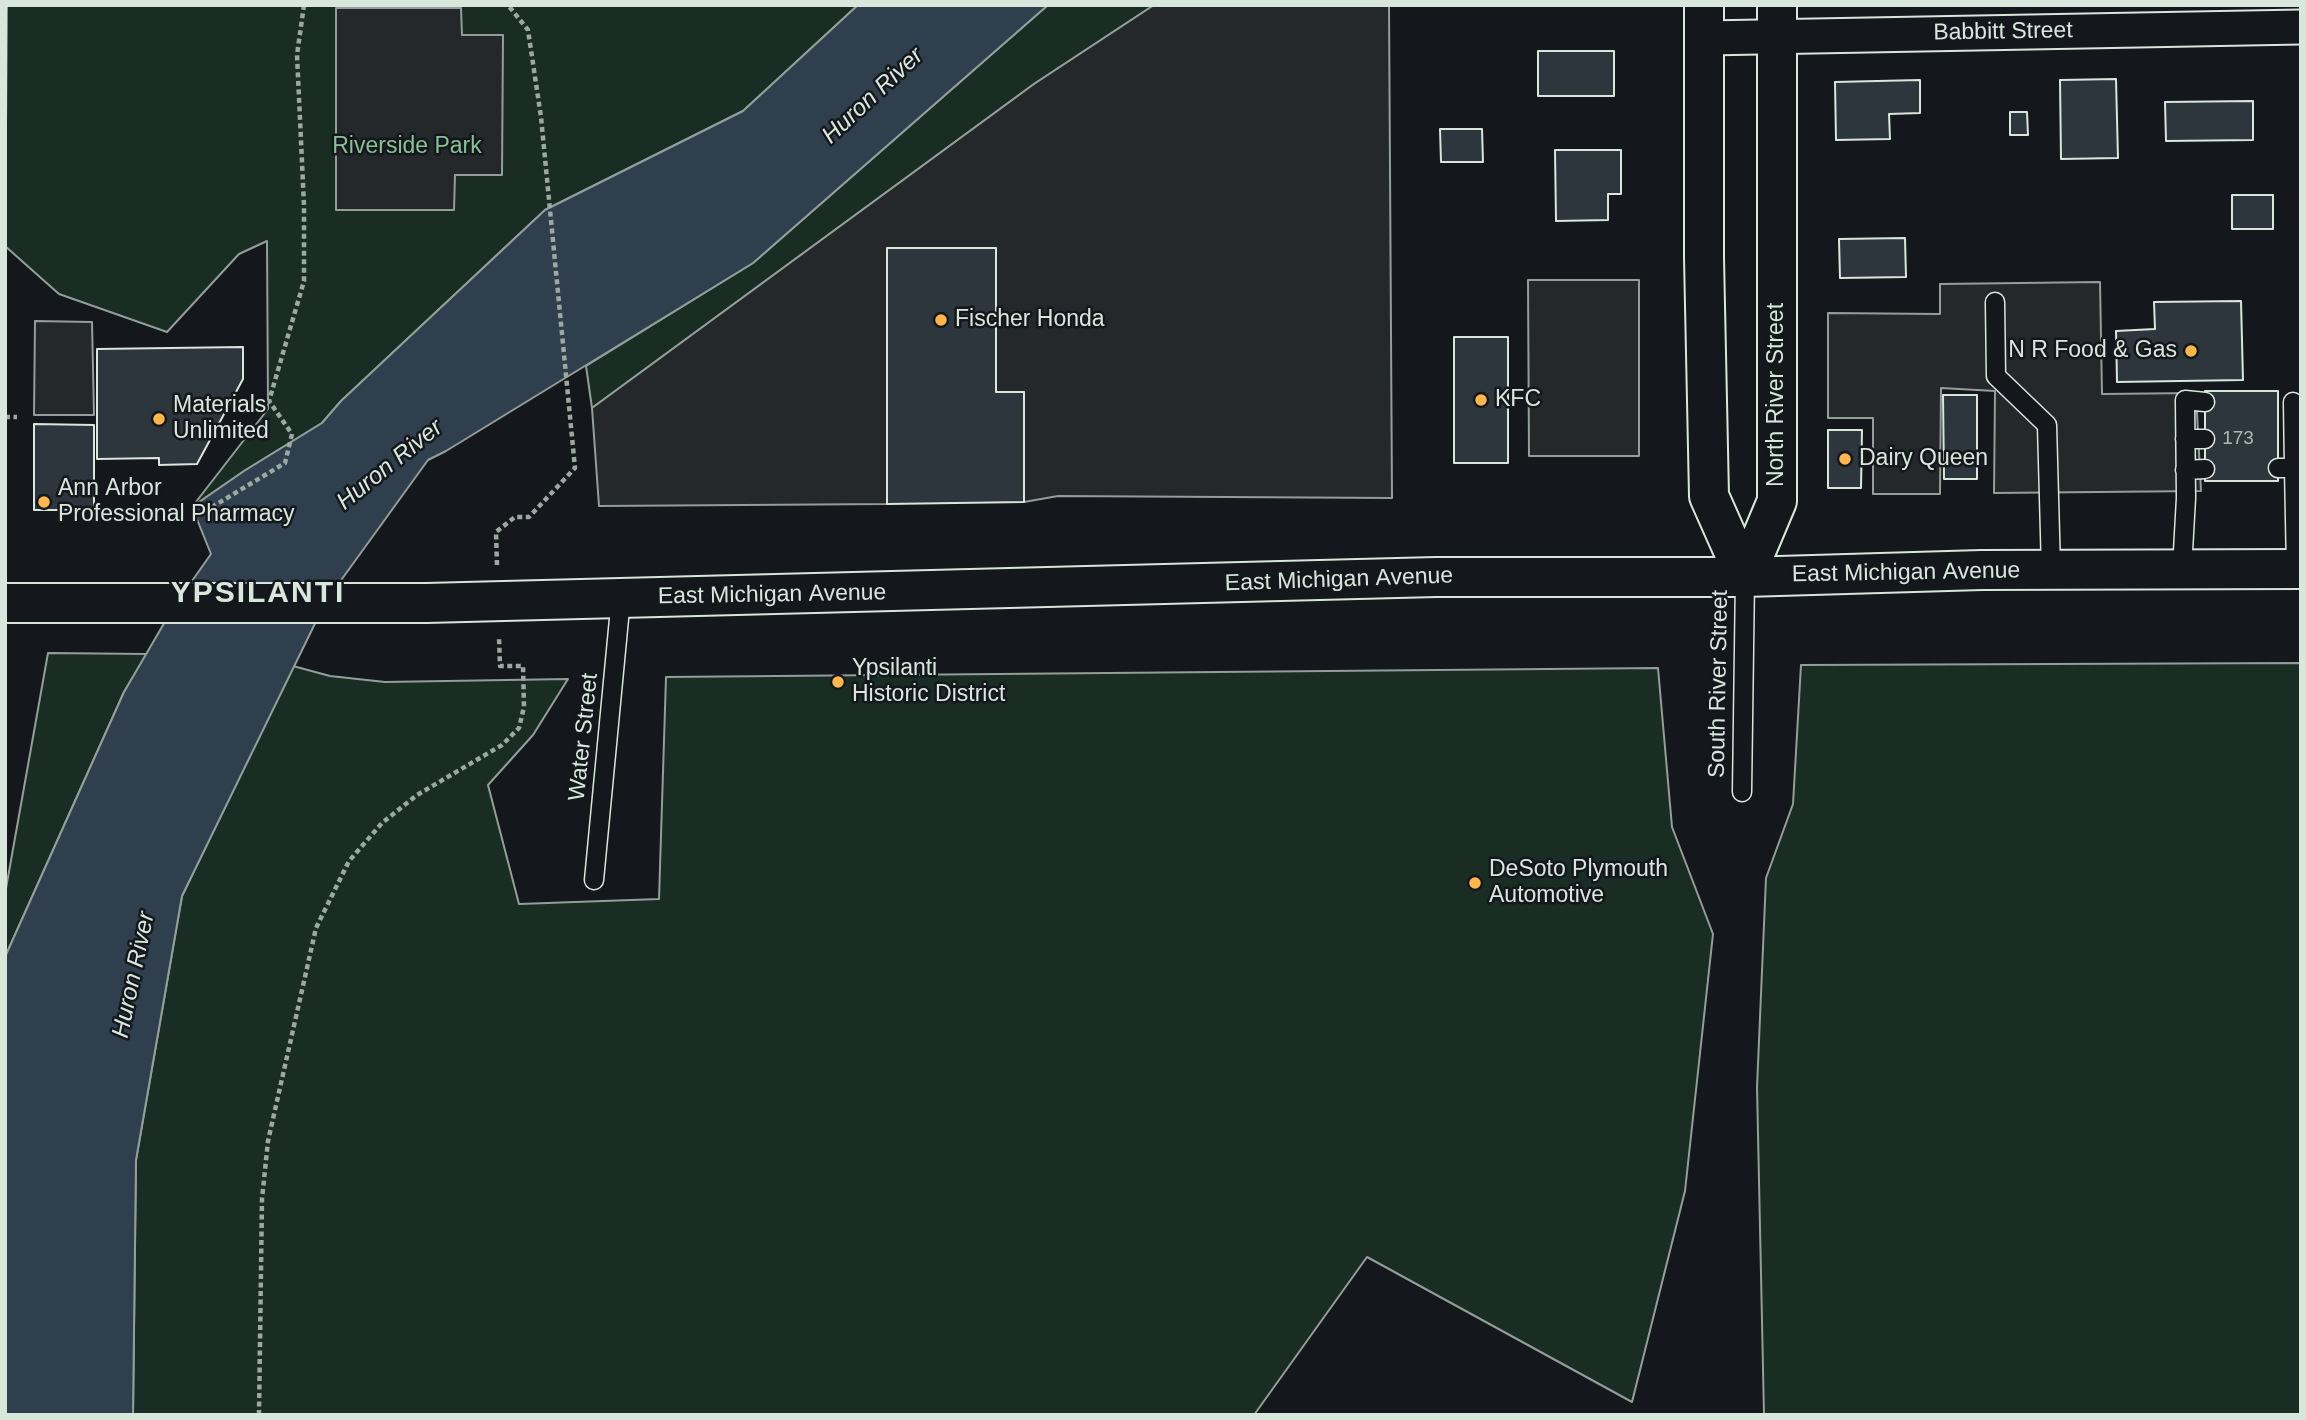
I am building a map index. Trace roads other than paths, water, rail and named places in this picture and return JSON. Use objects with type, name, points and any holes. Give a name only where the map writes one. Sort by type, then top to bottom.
[{"type":"main road","points":[[1705,21],[1704,258],[1709,496],[1745,577]]},
{"type":"main road","name":"North River Street","points":[[1745,577],[1777,501],[1778,21]]},
{"type":"main road","name":"East Michigan Avenue","points":[[5,603],[377,604],[1436,577],[1745,577],[2051,570],[2298,569]]},
{"type":"street","name":"Babbitt Street","points":[[1705,21],[2301,27]]},
{"type":"lane","points":[[1995,302],[1996,376],[2047,425],[2051,570]]},
{"type":"lane","points":[[2182,569],[2186,498],[2185,400],[2205,402]]},
{"type":"lane","points":[[2291,402],[2286,438],[2286,468],[2298,569]]},
{"type":"lane","points":[[2185,439],[2205,439]]},
{"type":"lane","points":[[2185,470],[2205,470]]},
{"type":"lane","name":"South River Street","points":[[1742,792],[1745,577]]},
{"type":"lane","name":"Water Street","points":[[594,880],[621,598]]},
{"type":"water","name":"Huron River","points":[[858,5],[1048,5],[753,263],[428,460],[326,601],[182,896],[136,1160],[133,1415],[5,1415],[5,957],[124,692],[173,608],[211,554],[192,507],[322,423],[341,401],[545,210],[743,111]]},
{"type":"place","name":"Fischer Honda","points":[[941,320]]},
{"type":"place","name":"N R Food & Gas","points":[[2191,351]]},
{"type":"place","name":"KFC","points":[[1481,400]]},
{"type":"place","name":"Materials Unlimited","points":[[159,419]]},
{"type":"place","name":"Dairy Queen","points":[[1845,459]]},
{"type":"place","name":"Ann Arbor Professional Pharmacy","points":[[44,502]]},
{"type":"place","name":"Ypsilanti Historic District","points":[[838,682]]},
{"type":"place","name":"DeSoto Plymouth Automotive","points":[[1475,883]]},
{"type":"district","name":"YPSILANTI","points":[[258,594]]},
{"type":"park label","name":"Riverside Park","points":[[407,147]]}]
